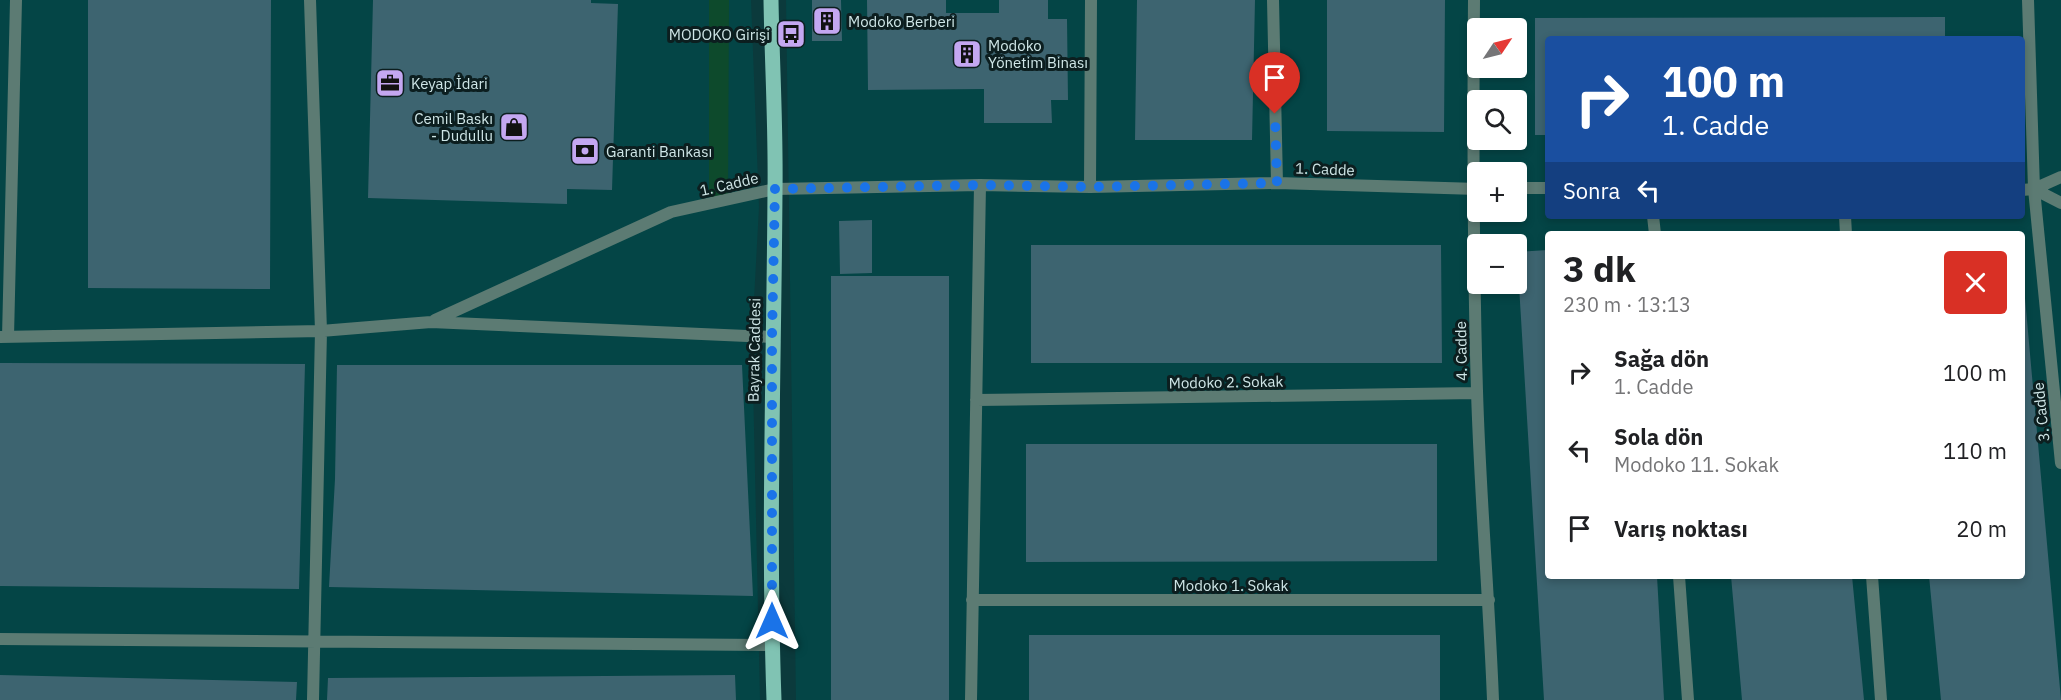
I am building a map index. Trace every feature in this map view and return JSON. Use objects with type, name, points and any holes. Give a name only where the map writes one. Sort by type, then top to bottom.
[{"type":"main road","name":"Bayrak Caddesi","points":[[771,0],[775,189],[772,337],[774,700]]},
{"type":"street","points":[[16,0],[4,337],[321,331],[431,322],[772,337]]},
{"type":"street","points":[[310,0],[321,331],[313,700]]},
{"type":"street","points":[[1090,187],[1091,0]]},
{"type":"street","points":[[1273,0],[1277,183]]},
{"type":"street","name":"4. Cadde","points":[[1474,0],[1475,162]]},
{"type":"street","name":"3. Cadde","points":[[2028,0],[2028,189],[2061,463]]},
{"type":"street","points":[[2028,189],[2061,177]]},
{"type":"street","name":"1. Cadde","points":[[431,322],[670,212],[775,189],[1277,183],[1467,189]]},
{"type":"street","points":[[971,700],[980,185]]},
{"type":"street","points":[[1527,188],[1545,188]]},
{"type":"street","points":[[2028,189],[2061,203]]},
{"type":"street","name":"4. Cadde","points":[[1475,222],[1477,393],[1493,700]]},
{"type":"street","name":"Modoko 2. Sokak","points":[[976,400],[1477,393]]},
{"type":"street","points":[[1679,579],[1688,700]]},
{"type":"street","points":[[1872,579],[1881,700]]},
{"type":"street","name":"Modoko 1. Sokak","points":[[972,600],[1489,600]]},
{"type":"street","points":[[0,639],[772,645]]},
{"type":"shaded area","points":[[0,0],[751,0],[759,207],[752,337],[760,700],[0,700]]},
{"type":"shaded area","points":[[709,0],[729,0],[728,198],[709,197]]},
{"type":"shaded area","points":[[786,0],[2061,0],[2061,700],[796,700]]},
{"type":"building","points":[[88,0],[271,0],[270,289],[88,288]]},
{"type":"building","points":[[373,0],[591,0],[591,3],[618,4],[612,190],[567,189],[567,204],[368,198]]},
{"type":"building","name":"Modoko Berberi","points":[[812,0],[841,0],[842,41],[812,41]]},
{"type":"building","name":"Modoko Yönetim Binası","points":[[867,0],[946,0],[946,13],[999,13],[999,0],[1048,0],[1048,19],[1067,19],[1068,100],[1051,100],[1052,123],[984,123],[984,89],[868,90]]},
{"type":"building","points":[[1137,0],[1255,0],[1252,140],[1135,140]]},
{"type":"building","points":[[1327,0],[1445,0],[1444,132],[1327,131]]},
{"type":"building","points":[[1945,17],[1945,36],[1545,36],[1545,135],[1535,135],[1535,18]]},
{"type":"building","points":[[872,220],[872,273],[840,274],[839,221]]},
{"type":"building","points":[[1031,245],[1441,245],[1442,363],[1031,363]]},
{"type":"building","points":[[1545,250],[1545,579],[1657,579],[1664,700],[1544,700],[1520,294],[1527,294],[1527,251]]},
{"type":"building","points":[[831,276],[949,276],[949,700],[831,700]]},
{"type":"building","points":[[2025,298],[2061,700],[1941,700],[1929,579],[2025,579]]},
{"type":"building","points":[[0,363],[305,364],[299,589],[0,586]]},
{"type":"building","points":[[337,365],[742,365],[753,596],[329,587],[335,479]]},
{"type":"building","points":[[1026,444],[1437,444],[1437,561],[1026,562]]},
{"type":"building","points":[[1731,579],[1852,579],[1864,700],[1742,700]]},
{"type":"building","points":[[1029,635],[1440,635],[1440,700],[1029,700]]},
{"type":"building","points":[[0,675],[297,682],[296,700],[0,700]]},
{"type":"building","points":[[735,675],[736,700],[327,700],[328,678]]},
{"type":"place","name":"Modoko Berberi","points":[[827,21]]},
{"type":"place","name":"MODOKO Girişi","points":[[791,34]]},
{"type":"place","name":"Modoko Yönetim Binası","points":[[967,54]]},
{"type":"place","name":"Keyap İdari","points":[[390,83]]},
{"type":"place","name":"Cemil Baskı - Dudullu","points":[[514,127]]},
{"type":"place","name":"Garanti Bankası","points":[[585,151]]},
{"type":"route","points":[[772,621],[772,337],[775,189],[1277,183],[1275,114]]}]
